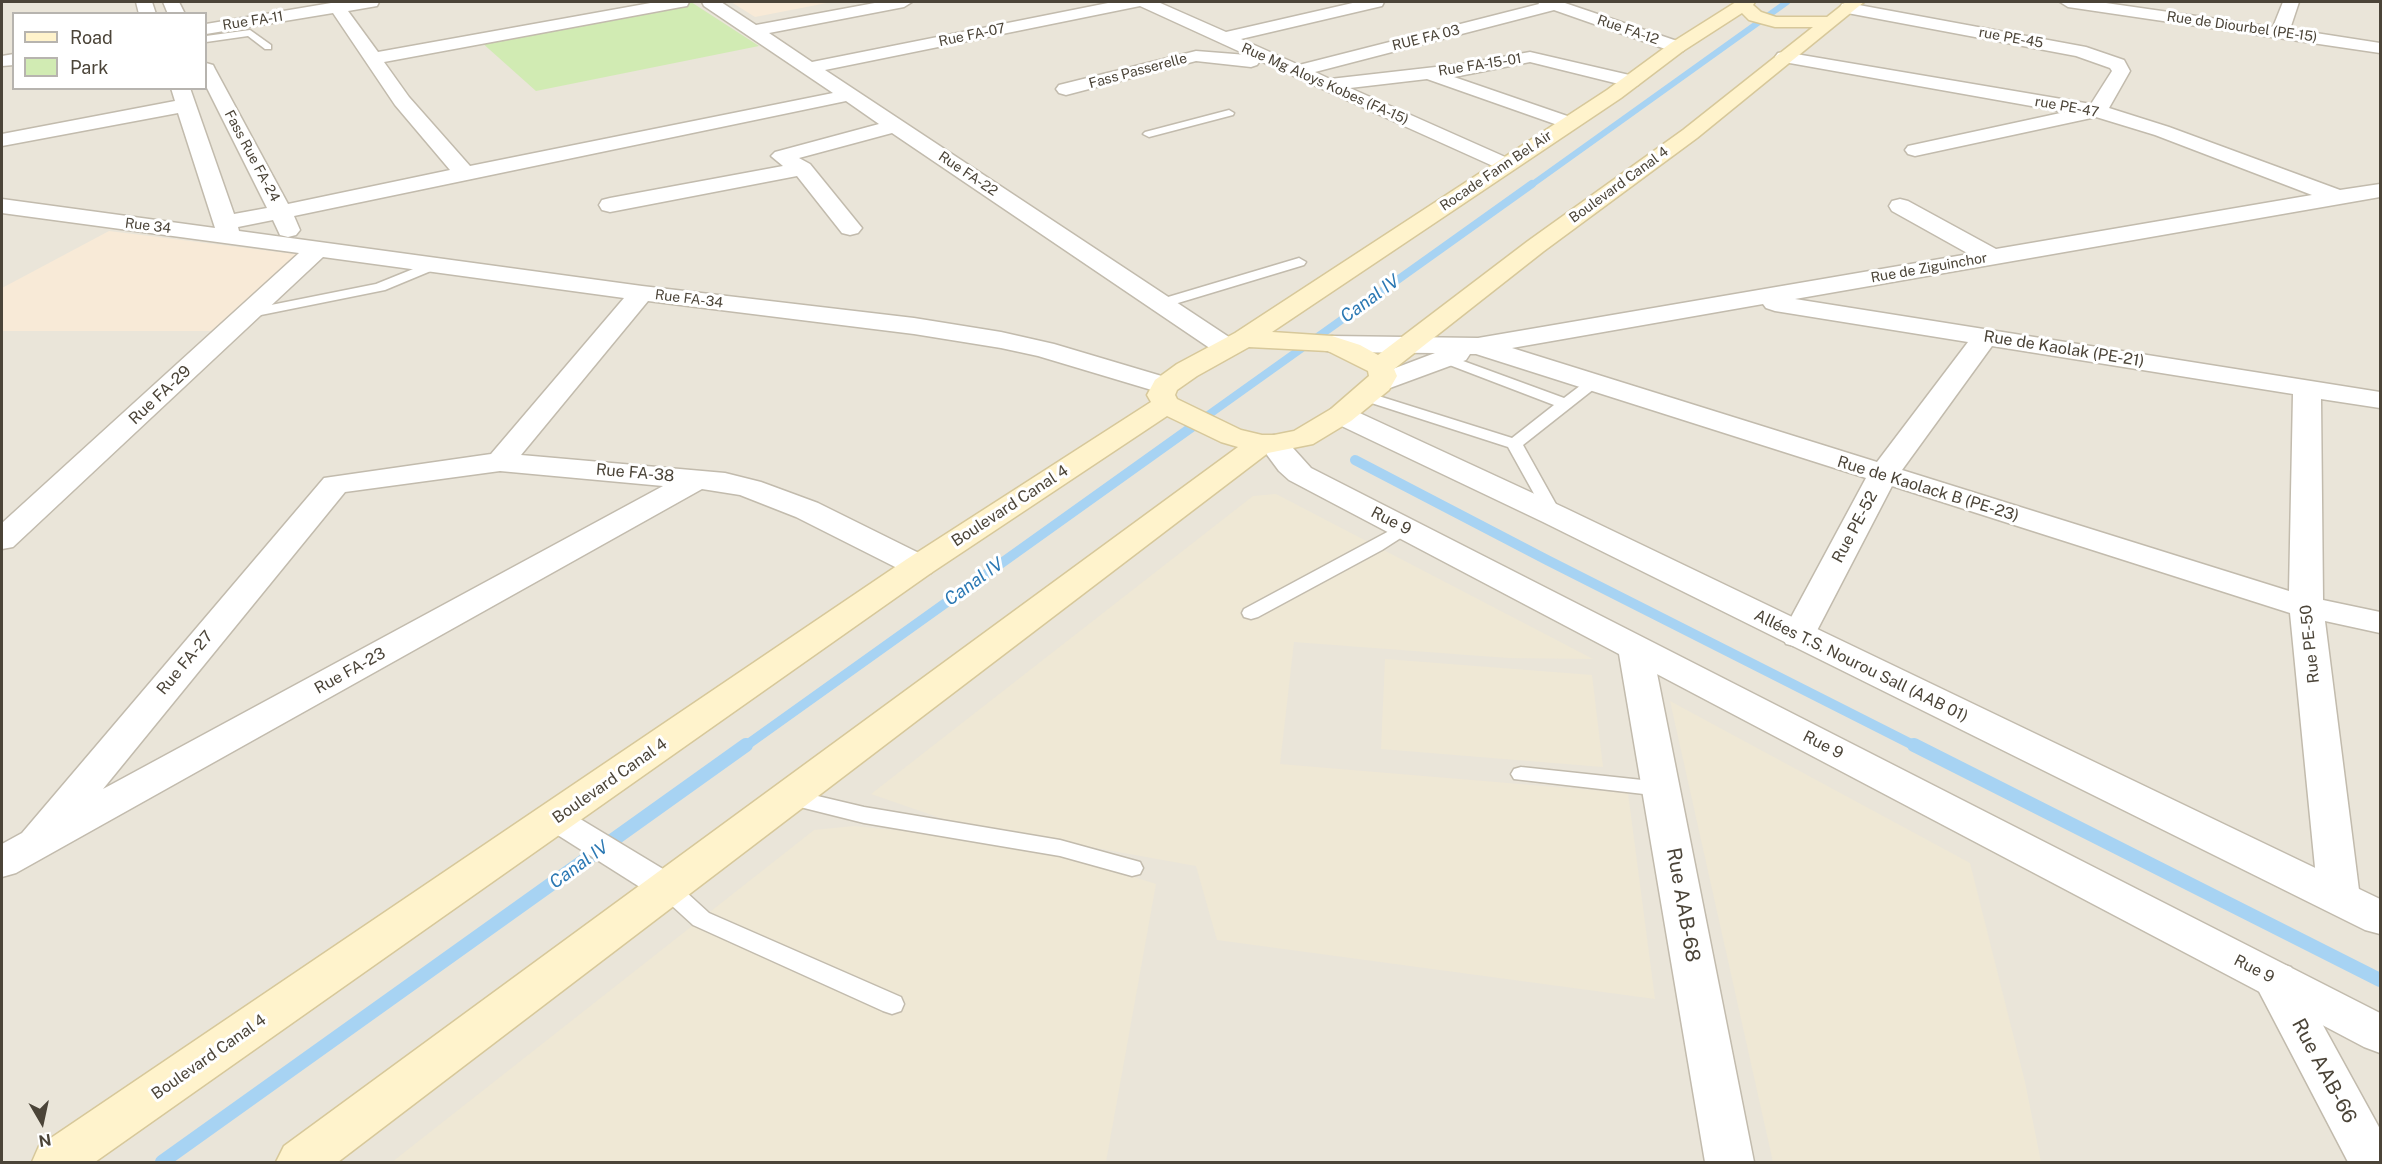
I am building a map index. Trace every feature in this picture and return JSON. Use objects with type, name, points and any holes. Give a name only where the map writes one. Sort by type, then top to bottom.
[{"type":"main road","points":[[1745,3],[1755,16],[1775,21],[1827,22]]},
{"type":"main road","name":"Rocade Fann Bel Air","points":[[1165,395],[1187,370],[1235,343],[1569,123],[1677,47],[1745,3]]},
{"type":"main road","name":"Boulevard Canal 4","points":[[1268,444],[1303,438],[1366,390],[1407,346],[1447,314],[1690,134],[1827,22],[1852,5]]},
{"type":"main road","points":[[1235,343],[1306,340],[1332,344],[1351,351],[1366,390]]},
{"type":"main road","points":[[1165,395],[1206,426],[1231,436],[1268,444]]},
{"type":"main road","name":"Boulevard Canal 4","points":[[56,1162],[556,819],[1165,395]]},
{"type":"main road","points":[[301,1162],[666,887],[1268,444]]},
{"type":"street","name":"Rue FA-11","points":[[207,28],[364,2]]},
{"type":"street","points":[[372,59],[681,2]]},
{"type":"street","name":"Rue FA-22","points":[[710,2],[1163,303],[1235,343]]},
{"type":"street","points":[[753,31],[904,2]]},
{"type":"street","name":"Rue FA-07","points":[[809,68],[1136,2]]},
{"type":"street","name":"Rue Mg Aloys Kobes (FA-15)","points":[[1145,2],[1504,165]]},
{"type":"street","points":[[1224,38],[1376,2]]},
{"type":"street","name":"Rue de Diourbel (PE-15)","points":[[2068,2],[2155,8],[2280,33],[2380,48]]},
{"type":"street","points":[[2280,33],[2291,2]]},
{"type":"street","name":"Rue FA-12","points":[[1551,3],[1677,47]]},
{"type":"street","name":"RUE FA 03","points":[[1289,68],[1551,3]]},
{"type":"street","name":"rue PE-45","points":[[1852,5],[2101,57],[2117,64],[2121,72],[2097,111]]},
{"type":"street","points":[[337,7],[402,101],[465,174]]},
{"type":"street","name":"Fass Passerelle","points":[[1066,89],[1196,56],[1289,68]]},
{"type":"street","name":"Rue FA-15-01","points":[[1327,85],[1426,72],[1462,70],[1530,57],[1630,81]]},
{"type":"street","name":"rue PE-47","points":[[1784,57],[2097,111],[2162,131],[2339,197]]},
{"type":"street","name":"Fass Rue FA-24","points":[[207,71],[281,212],[306,248]]},
{"type":"street","points":[[1426,72],[1569,123]]},
{"type":"street","points":[[3,139],[183,97],[227,230],[281,212],[849,95]]},
{"type":"street","points":[[1915,150],[2097,111]]},
{"type":"street","points":[[850,228],[802,169],[782,156],[895,126]]},
{"type":"street","points":[[609,205],[802,169]]},
{"type":"street","name":"Rue de Ziguinchor","points":[[1478,346],[2380,190]]},
{"type":"street","name":"Rue 34","points":[[2,206],[227,230],[306,248]]},
{"type":"street","points":[[1900,206],[1992,257]]},
{"type":"street","name":"Rue FA-34","points":[[306,248],[1001,340],[1083,362],[1165,395]]},
{"type":"street","name":"Rue FA-29","points":[[2,540],[246,314],[306,248]]},
{"type":"street","points":[[500,462],[642,293]]},
{"type":"street","name":"Rue de Kaolak (PE-21)","points":[[1748,299],[2380,400]]},
{"type":"street","points":[[1447,314],[1457,333],[1478,346]]},
{"type":"street","name":"Rue PE-52","points":[[1798,636],[1883,475],[1985,337]]},
{"type":"street","points":[[1332,344],[1478,346]]},
{"type":"street","points":[[1366,390],[1478,346]]},
{"type":"street","name":"Rue de Kaolack B (PE-23)","points":[[1478,346],[2306,607],[2380,621]]},
{"type":"street","name":"Rue PE-50","points":[[2307,388],[2306,607],[2339,898]]},
{"type":"street","name":"Allées T.S. Nourou Sall (AAB 01)","points":[[1366,390],[1554,515],[2380,918]]},
{"type":"street","name":"Rue 9","points":[[1268,444],[1300,474],[2380,1034]]},
{"type":"street","name":"Rue FA-38","points":[[335,484],[500,462],[698,479],[750,488],[777,497],[919,566]]},
{"type":"street","name":"Rue FA-23","points":[[2,862],[698,479]]},
{"type":"street","name":"Rue FA-27","points":[[36,843],[335,484]]},
{"type":"street","name":"Rue AAB-68","points":[[1635,648],[1730,1162]]},
{"type":"street","points":[[556,819],[666,887]]},
{"type":"street","name":"Rue AAB-66","points":[[2275,980],[2373,1162]]},
{"type":"lane","points":[[207,39],[250,33],[268,47]]},
{"type":"lane","points":[[1149,134],[1229,113]]},
{"type":"lane","points":[[1163,303],[1299,262]]},
{"type":"lane","points":[[246,314],[380,287],[433,265]]},
{"type":"lane","points":[[1444,358],[1565,404]]},
{"type":"lane","points":[[1514,444],[1594,382]]},
{"type":"lane","points":[[1366,390],[1514,444],[1554,515]]},
{"type":"lane","points":[[1251,613],[1376,546],[1404,528]]},
{"type":"lane","points":[[1521,774],[1661,789]]},
{"type":"lane","points":[[788,797],[864,815],[1060,848],[1132,868]]},
{"type":"lane","points":[[666,887],[701,919],[892,1004]]},
{"type":"shaded area","points":[[2,2],[2380,2],[2380,1162],[2,1162]]},
{"type":"shaded area","points":[[731,2],[832,2],[755,17]]},
{"type":"shaded area","points":[[109,231],[303,255],[211,331],[2,331],[2,288]]},
{"type":"shaded area","points":[[1276,494],[1593,659],[1508,658],[1294,642],[1280,764],[1628,793],[1655,999],[1217,940],[1196,866],[952,822],[871,794],[1253,496]]},
{"type":"shaded area","points":[[1385,659],[1592,675],[1603,767],[1381,749]]},
{"type":"shaded area","points":[[1670,701],[1970,863],[2025,1082],[2041,1162],[1773,1162]]},
{"type":"shaded area","points":[[854,826],[1025,843],[1156,884],[1106,1162],[392,1162],[814,830]]},
{"type":"green space","points":[[691,2],[759,46],[536,91],[480,41]]},
{"type":"waterway","name":"Canal IV","points":[[1530,186],[1787,2]]},
{"type":"waterway","name":"Canal IV","points":[[1190,428],[1532,184]]},
{"type":"waterway","name":"Canal IV","points":[[744,747],[1192,427]]},
{"type":"waterway","points":[[1355,460],[1917,747]]},
{"type":"waterway","name":"Canal IV","points":[[162,1162],[746,745]]},
{"type":"waterway","points":[[1914,745],[2380,980]]}]
